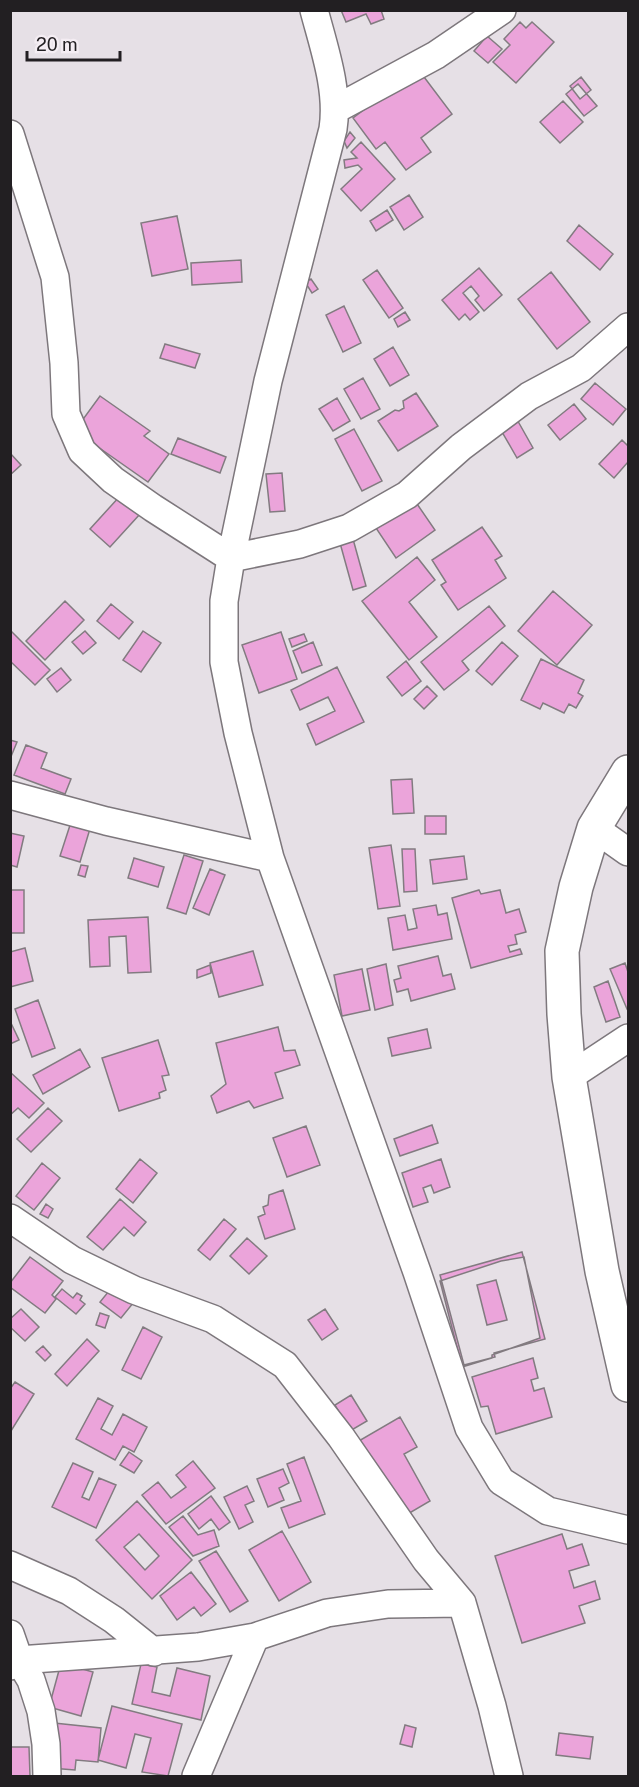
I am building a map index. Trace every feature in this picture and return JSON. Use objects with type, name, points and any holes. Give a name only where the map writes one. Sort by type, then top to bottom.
[{"type":"street","points":[[314,10],[325,50],[336,109],[309,226],[268,381],[224,601],[224,662],[238,733],[270,858],[417,1272],[469,1428],[501,1480],[510,1487],[548,1511],[628,1530]]},
{"type":"street","points":[[336,109],[436,56],[502,10]]},
{"type":"street","points":[[10,134],[55,277],[64,363],[66,414],[82,451],[113,480],[231,558],[300,544],[349,528],[407,495],[461,447],[530,396],[580,368],[628,327]]},
{"type":"street","points":[[628,772],[594,828],[576,887],[562,951],[569,1077],[602,1271],[628,1385]]},
{"type":"street","points":[[10,795],[106,822],[270,858]]},
{"type":"street","points":[[594,828],[628,852]]},
{"type":"street","points":[[569,1077],[628,1038]]},
{"type":"street","points":[[10,1218],[72,1260],[134,1290],[213,1319],[285,1365],[341,1437],[426,1560],[462,1603],[492,1706],[508,1776]]},
{"type":"street","points":[[12,1574],[69,1591],[114,1620],[154,1652]]},
{"type":"street","points":[[15,1663],[198,1647],[255,1637],[327,1613],[388,1604],[462,1603]]},
{"type":"street","points":[[10,1634],[15,1663],[31,1680],[41,1711],[46,1744],[47,1776]]},
{"type":"street","points":[[196,1776],[255,1637]]},
{"type":"building","points":[[341,10],[381,10],[384,19],[371,24],[366,14],[346,22]]},
{"type":"building","points":[[520,22],[526,28],[532,22],[554,42],[516,83],[493,62],[510,45],[504,39]]},
{"type":"building","points":[[487,36],[502,49],[488,63],[474,51]]},
{"type":"building","points":[[418,69],[452,114],[421,138],[431,152],[406,170],[385,142],[376,149],[353,118]]},
{"type":"building","points":[[581,77],[591,90],[580,99],[570,86]]},
{"type":"building","points":[[578,84],[597,106],[584,116],[566,94]]},
{"type":"building","points":[[563,101],[583,122],[560,143],[540,122]]},
{"type":"building","points":[[350,132],[355,138],[347,148],[344,141]]},
{"type":"building","points":[[361,142],[395,179],[361,211],[341,189],[362,169],[358,165],[345,168],[344,160],[357,158],[351,152]]},
{"type":"building","points":[[409,195],[423,217],[404,230],[390,207]]},
{"type":"building","points":[[387,210],[393,220],[376,231],[370,221]]},
{"type":"building","points":[[177,216],[188,269],[152,276],[141,223]]},
{"type":"building","points":[[579,225],[613,254],[600,270],[567,241]]},
{"type":"building","points":[[241,260],[242,282],[192,285],[191,263]]},
{"type":"building","points":[[479,268],[502,295],[484,311],[475,300],[479,296],[471,286],[463,293],[479,312],[470,320],[465,314],[459,320],[442,300]]},
{"type":"building","points":[[377,270],[403,308],[389,318],[363,280]]},
{"type":"building","points":[[551,272],[590,322],[557,349],[518,299]]},
{"type":"building","points":[[311,279],[318,289],[312,293],[305,282]]},
{"type":"building","points":[[344,306],[361,343],[343,352],[326,315]]},
{"type":"building","points":[[405,312],[410,320],[398,327],[394,319]]},
{"type":"building","points":[[165,344],[200,354],[195,368],[160,358]]},
{"type":"building","points":[[393,347],[409,375],[390,386],[374,359]]},
{"type":"building","points":[[363,378],[380,409],[361,419],[344,389]]},
{"type":"building","points":[[595,383],[626,409],[613,425],[581,399]]},
{"type":"building","points":[[416,393],[438,426],[398,451],[378,421],[395,410],[399,411],[404,408],[403,401]]},
{"type":"building","points":[[100,396],[150,431],[144,436],[169,454],[148,482],[78,433],[81,422]]},
{"type":"building","points":[[337,398],[350,421],[333,431],[319,409]]},
{"type":"building","points":[[574,404],[586,419],[560,440],[548,425]]},
{"type":"building","points":[[515,416],[533,448],[517,458],[498,425]]},
{"type":"building","points":[[354,429],[382,481],[362,491],[335,439]]},
{"type":"building","points":[[178,438],[226,457],[220,473],[171,454]]},
{"type":"building","points":[[622,440],[627,445],[628,443],[628,462],[614,478],[599,464]]},
{"type":"building","points":[[10,453],[21,465],[10,475]]},
{"type":"building","points":[[282,473],[285,511],[270,512],[266,474]]},
{"type":"building","points":[[120,496],[140,514],[110,547],[90,529]]},
{"type":"building","points":[[415,501],[435,530],[396,558],[376,528]]},
{"type":"building","points":[[482,527],[502,556],[495,560],[506,578],[458,610],[441,585],[446,582],[432,560]]},
{"type":"building","points":[[353,539],[366,586],[353,590],[340,543]]},
{"type":"building","points":[[417,557],[435,580],[409,602],[437,637],[409,660],[362,601]]},
{"type":"building","points":[[553,591],[592,625],[557,665],[518,631]]},
{"type":"building","points":[[65,601],[84,620],[45,660],[26,641]]},
{"type":"building","points":[[111,604],[133,622],[119,639],[97,621]]},
{"type":"building","points":[[489,606],[505,626],[462,661],[469,670],[444,690],[421,662]]},
{"type":"building","points":[[10,630],[50,670],[35,685],[10,661]]},
{"type":"building","points":[[85,631],[96,643],[83,654],[72,642]]},
{"type":"building","points":[[143,631],[161,643],[141,672],[123,660]]},
{"type":"building","points":[[281,632],[297,679],[259,693],[242,645]]},
{"type":"building","points":[[304,634],[307,641],[292,647],[289,639]]},
{"type":"building","points":[[313,642],[322,665],[302,673],[293,651]]},
{"type":"building","points":[[502,642],[518,656],[492,685],[476,671]]},
{"type":"building","points":[[541,659],[584,680],[578,693],[583,696],[576,708],[569,704],[564,713],[543,703],[540,709],[521,700]]},
{"type":"building","points":[[406,661],[421,681],[402,696],[387,677]]},
{"type":"building","points":[[337,667],[364,722],[316,745],[307,724],[335,711],[328,697],[300,710],[291,690]]},
{"type":"building","points":[[61,668],[71,680],[57,692],[47,679]]},
{"type":"building","points":[[427,686],[437,696],[424,709],[414,699]]},
{"type":"building","points":[[10,740],[17,742],[10,759]]},
{"type":"building","points":[[26,745],[47,753],[41,768],[71,779],[65,794],[14,775]]},
{"type":"building","points":[[412,779],[414,813],[393,814],[391,780]]},
{"type":"building","points":[[73,816],[92,822],[80,862],[60,856]]},
{"type":"building","points":[[425,816],[446,816],[446,834],[425,834]]},
{"type":"building","points":[[10,833],[24,836],[17,867],[10,865]]},
{"type":"building","points":[[391,845],[400,906],[378,909],[369,848]]},
{"type":"building","points":[[402,849],[415,849],[417,891],[404,892]]},
{"type":"building","points":[[184,855],[203,861],[186,914],[167,908]]},
{"type":"building","points":[[464,856],[467,879],[433,884],[430,860]]},
{"type":"building","points":[[134,858],[164,867],[158,887],[128,878]]},
{"type":"building","points":[[81,865],[88,866],[85,877],[78,875]]},
{"type":"building","points":[[210,869],[225,875],[209,915],[193,908]]},
{"type":"building","points":[[10,890],[24,890],[24,933],[10,933]]},
{"type":"building","points":[[479,890],[481,894],[500,890],[506,913],[519,909],[526,932],[515,935],[517,944],[508,946],[510,952],[520,949],[522,954],[471,968],[452,898]]},
{"type":"building","points":[[436,905],[438,915],[447,913],[452,939],[393,950],[388,918],[405,915],[408,930],[417,928],[413,909]]},
{"type":"building","points":[[148,917],[151,972],[128,973],[126,936],[109,937],[110,966],[90,967],[88,920]]},
{"type":"building","points":[[25,948],[33,981],[10,987],[10,952]]},
{"type":"building","points":[[253,951],[263,985],[219,997],[210,963]]},
{"type":"building","points":[[438,956],[443,976],[451,974],[455,989],[411,1001],[408,989],[397,992],[394,980],[401,978],[398,966]]},
{"type":"building","points":[[625,963],[628,972],[627,1009],[610,969]]},
{"type":"building","points":[[386,964],[393,1005],[375,1010],[367,969]]},
{"type":"building","points":[[210,965],[211,973],[197,978],[197,970]]},
{"type":"building","points":[[362,969],[370,1010],[342,1016],[334,975]]},
{"type":"building","points":[[608,981],[620,1017],[606,1022],[594,987]]},
{"type":"building","points":[[38,1000],[55,1048],[32,1057],[15,1009]]},
{"type":"building","points":[[10,1021],[19,1040],[10,1044]]},
{"type":"building","points":[[278,1027],[284,1051],[295,1050],[300,1065],[275,1073],[283,1098],[254,1108],[249,1101],[217,1113],[211,1096],[226,1084],[216,1043]]},
{"type":"building","points":[[427,1029],[431,1048],[392,1056],[388,1038]]},
{"type":"building","points":[[158,1040],[169,1075],[162,1076],[166,1090],[159,1093],[160,1098],[119,1111],[102,1058]]},
{"type":"building","points":[[80,1049],[90,1067],[43,1094],[33,1075]]},
{"type":"building","points":[[10,1072],[44,1103],[29,1118],[18,1108],[10,1115]]},
{"type":"building","points":[[48,1108],[62,1121],[31,1152],[17,1139]]},
{"type":"building","points":[[432,1125],[438,1143],[400,1156],[394,1139]]},
{"type":"building","points":[[306,1126],[320,1165],[287,1177],[273,1138]]},
{"type":"building","points":[[140,1159],[157,1173],[133,1203],[116,1189]]},
{"type":"building","points":[[441,1159],[450,1187],[434,1193],[431,1185],[423,1188],[428,1202],[413,1207],[402,1173]]},
{"type":"building","points":[[42,1163],[60,1178],[34,1210],[16,1196]]},
{"type":"building","points":[[283,1190],[295,1229],[265,1239],[258,1217],[265,1214],[263,1207],[268,1205],[269,1195]]},
{"type":"building","points":[[120,1199],[146,1222],[134,1236],[124,1227],[103,1250],[87,1237]]},
{"type":"building","points":[[46,1204],[53,1209],[48,1218],[40,1214]]},
{"type":"building","points":[[224,1219],[236,1229],[210,1260],[198,1250]]},
{"type":"building","points":[[247,1238],[267,1256],[249,1274],[230,1256]]},
{"type":"building","points":[[522,1252],[545,1339],[494,1353],[495,1357],[464,1365],[440,1275]],"holes":[[[496,1280],[507,1320],[487,1325],[477,1285]]]},
{"type":"building","points":[[30,1257],[63,1281],[52,1295],[56,1299],[45,1313],[10,1287],[10,1283]]},
{"type":"building","points":[[524,1257],[540,1338],[492,1355],[492,1358],[462,1367],[440,1281],[501,1261]]},
{"type":"building","points":[[113,1286],[134,1302],[121,1318],[100,1302]]},
{"type":"building","points":[[62,1289],[73,1298],[77,1293],[82,1296],[80,1300],[85,1304],[76,1314],[55,1297]]},
{"type":"building","points":[[21,1309],[39,1327],[25,1341],[10,1327],[10,1319]]},
{"type":"building","points":[[325,1309],[338,1329],[322,1340],[308,1320]]},
{"type":"building","points":[[100,1313],[109,1316],[105,1328],[96,1325]]},
{"type":"building","points":[[143,1327],[162,1337],[141,1379],[122,1370]]},
{"type":"building","points":[[87,1339],[99,1351],[67,1386],[55,1374]]},
{"type":"building","points":[[43,1346],[51,1355],[45,1361],[36,1352]]},
{"type":"building","points":[[533,1358],[538,1378],[531,1380],[534,1391],[544,1388],[552,1417],[496,1434],[488,1406],[481,1407],[472,1377]]},
{"type":"building","points":[[15,1382],[34,1394],[11,1431],[10,1389]]},
{"type":"building","points":[[351,1395],[367,1421],[350,1431],[335,1405]]},
{"type":"building","points":[[98,1398],[113,1406],[101,1429],[112,1435],[123,1414],[147,1427],[134,1452],[123,1446],[115,1460],[76,1439]]},
{"type":"building","points":[[400,1417],[417,1447],[404,1454],[430,1501],[401,1518],[357,1442]]},
{"type":"building","points":[[129,1452],[142,1461],[134,1473],[120,1465]]},
{"type":"building","points":[[304,1457],[325,1514],[289,1528],[281,1508],[301,1501],[287,1464]]},
{"type":"building","points":[[193,1461],[215,1488],[166,1524],[142,1495],[158,1482],[171,1498],[186,1487],[176,1475]]},
{"type":"building","points":[[73,1463],[93,1472],[82,1497],[89,1500],[99,1478],[116,1485],[96,1528],[52,1507]]},
{"type":"building","points":[[283,1469],[289,1483],[279,1488],[284,1500],[268,1507],[257,1479]]},
{"type":"building","points":[[247,1486],[254,1501],[245,1505],[253,1522],[239,1529],[224,1497]]},
{"type":"building","points":[[211,1496],[230,1522],[219,1530],[211,1519],[199,1529],[188,1514]]},
{"type":"building","points":[[137,1501],[192,1560],[152,1599],[96,1540]],"holes":[[[139,1534],[159,1556],[145,1570],[124,1547]]]},
{"type":"building","points":[[183,1516],[198,1535],[214,1530],[219,1546],[193,1556],[169,1527]]},
{"type":"building","points":[[282,1531],[311,1582],[279,1601],[249,1550]]},
{"type":"building","points":[[562,1534],[567,1549],[582,1544],[589,1565],[569,1571],[574,1588],[595,1581],[600,1599],[579,1606],[585,1623],[522,1643],[495,1556]]},
{"type":"building","points":[[216,1551],[248,1601],[230,1612],[199,1561]]},
{"type":"building","points":[[191,1572],[216,1604],[201,1616],[194,1607],[177,1620],[160,1596]]},
{"type":"building","points":[[61,1663],[93,1672],[81,1716],[49,1707]]},
{"type":"building","points":[[141,1664],[157,1667],[152,1692],[170,1696],[177,1668],[210,1676],[201,1720],[132,1704]]},
{"type":"building","points":[[112,1706],[182,1724],[168,1776],[142,1772],[151,1738],[135,1734],[126,1768],[98,1760]]},
{"type":"building","points":[[54,1723],[101,1728],[98,1762],[76,1760],[75,1770],[50,1768]]},
{"type":"building","points":[[405,1725],[416,1728],[412,1747],[400,1744]]},
{"type":"building","points":[[559,1733],[593,1737],[590,1759],[556,1755]]},
{"type":"building","points":[[10,1747],[29,1747],[30,1776],[10,1776]]}]
